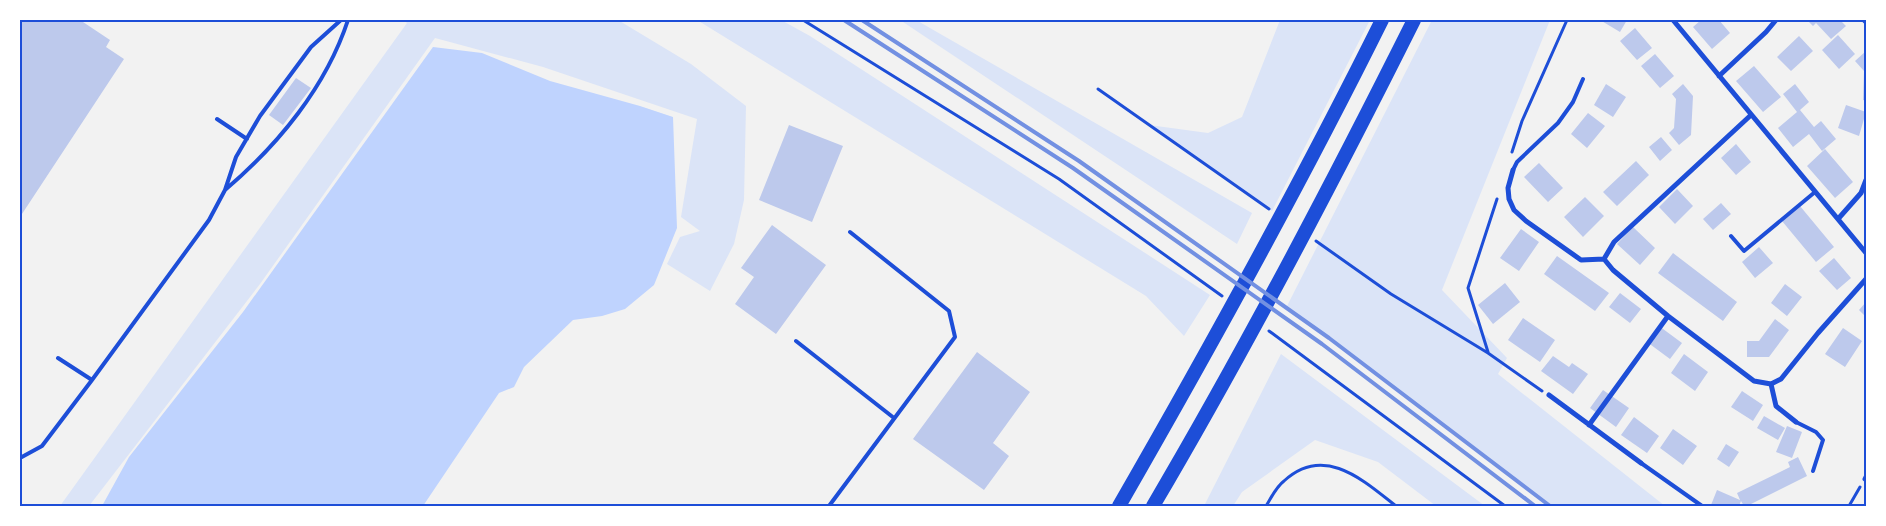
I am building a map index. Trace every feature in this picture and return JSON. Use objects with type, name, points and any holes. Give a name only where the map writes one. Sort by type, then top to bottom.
[{"type":"highway","points":[[1119,506],[1202,363],[1300,181],[1382,20]]},
{"type":"highway","points":[[1152,506],[1226,379],[1325,195],[1414,20]]},
{"type":"highway","points":[[1162,506],[1198,429]]},
{"type":"street","points":[[1673,20],[1866,253]]},
{"type":"street","points":[[1719,76],[1766,32],[1776,20]]},
{"type":"street","points":[[1604,259],[1614,242],[1751,115]]},
{"type":"street","points":[[1513,170],[1508,194],[1514,210],[1526,221],[1581,260],[1604,259]]},
{"type":"street","points":[[1838,219],[1861,193],[1866,180]]},
{"type":"street","points":[[1604,259],[1613,270],[1668,316],[1754,381],[1770,384],[1781,379],[1818,333],[1866,279]]},
{"type":"street","points":[[1589,425],[1668,316]]},
{"type":"street","points":[[1770,384],[1776,406],[1796,422]]},
{"type":"street","points":[[1548,395],[1641,463]]},
{"type":"lane","points":[[20,458],[42,446],[92,380],[209,220],[224,190],[236,157],[260,116],[311,48],[341,20]]},
{"type":"lane","points":[[224,190],[278,140],[316,86],[339,46],[348,20]]},
{"type":"lane","points":[[1513,170],[1517,162],[1564,114],[1573,102],[1583,79]]},
{"type":"lane","points":[[217,119],[247,139]]},
{"type":"lane","points":[[1731,236],[1744,251],[1815,192]]},
{"type":"lane","points":[[828,506],[954,337],[949,311],[850,232]]},
{"type":"lane","points":[[796,340],[894,418]]},
{"type":"lane","points":[[58,358],[92,380]]},
{"type":"lane","points":[[1796,422],[1816,432],[1823,440],[1813,471]]},
{"type":"lane","points":[[1641,463],[1702,506]]},
{"type":"path","points":[[803,20],[1059,179],[1229,302]]},
{"type":"path","points":[[1098,89],[1272,211]]},
{"type":"path","points":[[1315,241],[1391,294],[1488,353],[1548,395]]},
{"type":"path","points":[[1269,330],[1505,506]]},
{"type":"path","points":[[1266,506],[1283,481],[1304,468],[1319,464],[1342,468],[1367,483],[1396,506]]},
{"type":"path","points":[[1849,506],[1865,478]]},
{"type":"shaded area","points":[[403,20],[618,20],[691,64],[746,106],[744,200],[734,244],[710,291],[667,264],[680,237],[700,231],[681,217],[697,119],[543,67],[435,38],[260,284],[89,506],[60,506],[407,23]]},
{"type":"shaded area","points":[[697,20],[781,20],[810,36],[1210,295],[1184,336],[1146,296]]},
{"type":"shaded area","points":[[900,20],[916,20],[1252,213],[1237,244]]},
{"type":"shaded area","points":[[1280,20],[1370,20],[1272,211],[1149,125],[1208,133],[1242,117]]},
{"type":"shaded area","points":[[1432,20],[1550,20],[1442,290],[1507,358],[1498,374],[1665,506],[1550,506],[1329,338],[1286,308]]},
{"type":"shaded area","points":[[1281,354],[1485,506],[1436,506],[1378,462],[1315,440],[1242,492],[1233,506],[1204,506]]},
{"type":"water","points":[[433,47],[482,53],[550,81],[673,117],[677,228],[654,285],[625,309],[602,316],[573,320],[524,367],[514,387],[499,393],[423,506],[102,506],[129,457],[243,312]]},
{"type":"building","points":[[20,20],[80,20],[110,40],[106,47],[124,59],[20,217]]},
{"type":"building","points":[[1600,20],[1627,20],[1620,32]]},
{"type":"building","points":[[1701,20],[1719,20],[1730,33],[1712,49],[1693,27]]},
{"type":"building","points":[[1807,20],[1840,20],[1846,26],[1831,39],[1816,23],[1813,26]]},
{"type":"building","points":[[1635,28],[1652,48],[1637,60],[1620,41]]},
{"type":"building","points":[[1838,35],[1855,54],[1839,69],[1822,50]]},
{"type":"building","points":[[1799,36],[1813,51],[1791,71],[1777,57]]},
{"type":"building","points":[[1866,51],[1866,101],[1863,100],[1864,71],[1855,61]]},
{"type":"building","points":[[1655,54],[1674,76],[1660,88],[1641,66]]},
{"type":"building","points":[[1754,66],[1781,97],[1763,112],[1736,81]]},
{"type":"building","points":[[296,78],[311,88],[283,125],[269,115]]},
{"type":"building","points":[[1606,84],[1626,97],[1613,117],[1594,105]]},
{"type":"building","points":[[1683,84],[1693,96],[1691,135],[1679,145],[1669,133],[1674,128],[1676,99],[1672,94]]},
{"type":"building","points":[[1795,84],[1809,102],[1800,110],[1814,127],[1821,121],[1836,139],[1822,151],[1809,134],[1793,147],[1778,128],[1797,112],[1783,94]]},
{"type":"building","points":[[1846,105],[1866,112],[1859,136],[1838,128]]},
{"type":"building","points":[[1588,113],[1605,126],[1587,148],[1571,134]]},
{"type":"building","points":[[789,125],[843,146],[812,222],[759,200]]},
{"type":"building","points":[[1661,137],[1672,150],[1660,161],[1649,147]]},
{"type":"building","points":[[1736,144],[1751,162],[1736,175],[1721,158]]},
{"type":"building","points":[[1825,149],[1853,182],[1835,198],[1807,166]]},
{"type":"building","points":[[1636,161],[1649,175],[1617,206],[1603,192]]},
{"type":"building","points":[[1539,163],[1563,188],[1548,202],[1524,177]]},
{"type":"building","points":[[1677,189],[1693,206],[1675,224],[1659,207]]},
{"type":"building","points":[[1585,197],[1604,216],[1583,237],[1564,217]]},
{"type":"building","points":[[1721,203],[1731,214],[1713,230],[1703,219]]},
{"type":"building","points":[[1800,206],[1834,247],[1816,262],[1782,221]]},
{"type":"building","points":[[772,225],[826,265],[776,334],[735,304],[754,277],[741,268]]},
{"type":"building","points":[[1633,227],[1655,248],[1640,265],[1617,244]]},
{"type":"building","points":[[1521,229],[1539,242],[1519,271],[1500,258]]},
{"type":"building","points":[[1759,247],[1773,263],[1755,278],[1742,262]]},
{"type":"building","points":[[1673,253],[1737,302],[1723,321],[1658,273]]},
{"type":"building","points":[[1557,256],[1609,293],[1595,311],[1544,274]]},
{"type":"building","points":[[1834,258],[1851,278],[1837,290],[1819,271]]},
{"type":"building","points":[[1505,283],[1520,302],[1493,324],[1478,305]]},
{"type":"building","points":[[1785,284],[1802,297],[1787,316],[1771,303]]},
{"type":"building","points":[[1620,293],[1641,309],[1630,323],[1609,307]]},
{"type":"building","points":[[1866,302],[1866,317],[1859,310]]},
{"type":"building","points":[[1523,318],[1555,340],[1540,362],[1508,340]]},
{"type":"building","points":[[1775,319],[1789,330],[1769,357],[1747,357],[1747,341],[1759,341]]},
{"type":"building","points":[[1659,326],[1682,343],[1670,359],[1647,342]]},
{"type":"building","points":[[1843,328],[1862,341],[1845,367],[1825,354]]},
{"type":"building","points":[[977,352],[1030,392],[993,443],[1009,456],[984,490],[913,439]]},
{"type":"building","points":[[1684,354],[1708,372],[1695,391],[1671,373]]},
{"type":"building","points":[[1553,356],[1569,367],[1572,363],[1588,374],[1573,394],[1541,371]]},
{"type":"building","points":[[1603,390],[1629,408],[1616,427],[1590,408]]},
{"type":"building","points":[[1742,391],[1763,405],[1753,421],[1731,407]]},
{"type":"building","points":[[1764,416],[1785,428],[1778,440],[1757,428]]},
{"type":"building","points":[[1634,417],[1659,436],[1647,453],[1621,435]]},
{"type":"building","points":[[1787,426],[1802,432],[1792,458],[1776,452]]},
{"type":"building","points":[[1673,429],[1697,446],[1683,465],[1660,448]]},
{"type":"building","points":[[1726,444],[1739,452],[1729,467],[1717,459]]},
{"type":"building","points":[[1798,457],[1807,476],[1747,506],[1744,506],[1741,501],[1739,506],[1711,505],[1717,490],[1740,500],[1737,493],[1790,467],[1788,462]]},
{"type":"railway","points":[[844,20],[1073,168],[1322,344],[1535,506]]},
{"type":"railway","points":[[862,20],[1079,161],[1329,338],[1550,506]]}]
